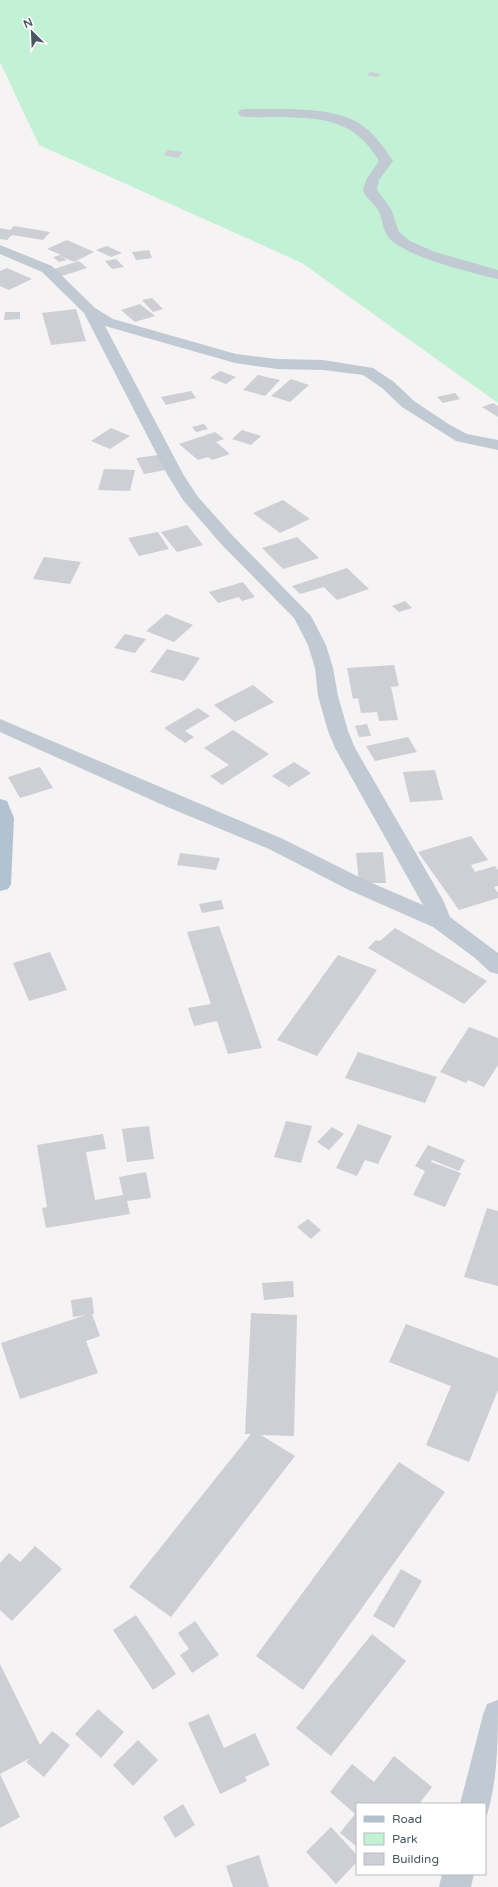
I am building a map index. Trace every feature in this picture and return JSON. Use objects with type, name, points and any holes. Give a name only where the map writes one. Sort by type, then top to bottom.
[{"type":"main road","points":[[0,806],[4,818],[0,884]]},
{"type":"street","points":[[244,113],[334,118],[350,124],[371,141],[386,161],[384,167],[370,185],[370,191],[384,209],[391,232],[396,238],[407,245],[431,255],[481,268],[498,275]]},
{"type":"street","points":[[0,249],[47,269],[90,311],[108,322],[235,358],[277,364],[323,365],[367,371],[378,377],[408,404],[444,428],[462,438],[498,445]]},
{"type":"street","points":[[90,311],[175,474],[192,500],[227,540],[302,616],[317,645],[324,668],[328,696],[338,731],[345,748],[406,857],[432,900],[441,922]]},
{"type":"street","points":[[0,725],[172,801],[276,844],[357,885],[441,922],[483,952],[498,966]]},
{"type":"street","points":[[476,1803],[498,1715]]},
{"type":"street","points":[[455,1887],[458,1875]]},
{"type":"green space","points":[[0,0],[498,0],[498,403],[302,263],[39,145],[0,62]]},
{"type":"building","points":[[370,72],[381,74],[378,77],[367,76]]},
{"type":"building","points":[[168,150],[183,152],[178,158],[163,155]]},
{"type":"building","points":[[14,226],[50,232],[43,240],[12,235],[7,240],[0,239],[0,228],[10,230]]},
{"type":"building","points":[[67,240],[94,252],[74,262],[61,256],[67,260],[59,262],[53,257],[61,255],[47,249]]},
{"type":"building","points":[[107,246],[122,253],[111,257],[96,250]]},
{"type":"building","points":[[149,250],[152,258],[136,260],[132,252]]},
{"type":"building","points":[[116,259],[124,267],[112,269],[105,261]]},
{"type":"building","points":[[79,261],[87,268],[62,276],[54,269]]},
{"type":"building","points":[[7,268],[32,279],[9,290],[0,286],[0,271]]},
{"type":"building","points":[[152,298],[163,309],[153,312],[142,300]]},
{"type":"building","points":[[140,304],[155,316],[135,322],[121,310]]},
{"type":"building","points":[[76,309],[86,341],[51,345],[42,313]]},
{"type":"building","points":[[5,312],[20,312],[20,319],[4,320]]},
{"type":"building","points":[[220,371],[236,377],[226,384],[210,378]]},
{"type":"building","points":[[258,375],[280,380],[265,396],[243,390]]},
{"type":"building","points":[[291,379],[309,385],[290,402],[271,396]]},
{"type":"building","points":[[191,391],[196,398],[166,405],[161,397]]},
{"type":"building","points":[[455,393],[460,399],[443,403],[437,397]]},
{"type":"building","points":[[493,403],[498,406],[498,417],[482,407]]},
{"type":"building","points":[[204,424],[208,429],[196,432],[192,427]]},
{"type":"building","points":[[111,428],[130,436],[110,449],[91,441]]},
{"type":"building","points":[[242,430],[261,436],[251,445],[232,439]]},
{"type":"building","points":[[215,432],[224,439],[216,442],[230,454],[212,460],[208,457],[198,460],[179,444]]},
{"type":"building","points":[[158,455],[166,470],[144,474],[136,458]]},
{"type":"building","points":[[104,469],[135,470],[130,491],[98,490]]},
{"type":"building","points":[[283,500],[310,519],[280,533],[253,513]]},
{"type":"building","points":[[187,525],[203,545],[177,552],[161,532]]},
{"type":"building","points":[[158,532],[169,549],[139,556],[128,538]]},
{"type":"building","points":[[297,537],[319,558],[283,569],[262,548]]},
{"type":"building","points":[[44,557],[81,562],[70,584],[33,579]]},
{"type":"building","points":[[347,568],[369,589],[337,600],[324,587],[300,594],[292,586]]},
{"type":"building","points":[[243,582],[255,597],[242,601],[239,597],[218,603],[209,592]]},
{"type":"building","points":[[405,601],[412,608],[399,612],[392,606]]},
{"type":"building","points":[[166,614],[193,625],[174,642],[146,631]]},
{"type":"building","points":[[125,634],[146,639],[135,653],[114,648]]},
{"type":"building","points":[[167,649],[200,658],[184,681],[150,672]]},
{"type":"building","points":[[394,665],[399,686],[391,687],[398,720],[379,721],[377,712],[361,713],[358,698],[353,699],[347,668]]},
{"type":"building","points":[[253,685],[274,702],[235,722],[214,705]]},
{"type":"building","points":[[198,708],[210,716],[185,731],[194,737],[185,743],[164,728]]},
{"type":"building","points":[[367,724],[371,736],[359,737],[355,726]]},
{"type":"building","points":[[233,730],[269,754],[222,785],[210,776],[229,765],[204,748]]},
{"type":"building","points":[[408,737],[417,752],[375,761],[366,746]]},
{"type":"building","points":[[294,762],[311,773],[289,787],[272,776]]},
{"type":"building","points":[[40,767],[53,788],[20,798],[8,777]]},
{"type":"building","points":[[435,770],[443,800],[410,802],[403,772]]},
{"type":"building","points":[[471,836],[488,860],[471,865],[475,872],[495,866],[498,870],[498,886],[494,887],[498,893],[498,898],[459,910],[418,852]]},
{"type":"building","points":[[383,852],[386,883],[359,883],[356,853]]},
{"type":"building","points":[[180,853],[220,858],[216,870],[177,865]]},
{"type":"building","points":[[221,900],[224,909],[202,913],[199,904]]},
{"type":"building","points":[[219,926],[262,1048],[228,1054],[217,1021],[194,1026],[188,1008],[211,1004],[187,932]]},
{"type":"building","points":[[395,928],[487,981],[464,1004],[368,948],[376,940],[380,941]]},
{"type":"building","points":[[50,952],[67,990],[29,1001],[13,963]]},
{"type":"building","points":[[338,955],[377,970],[317,1056],[277,1040]]},
{"type":"building","points":[[469,1027],[498,1038],[498,1065],[484,1087],[468,1080],[466,1083],[440,1072]]},
{"type":"building","points":[[358,1052],[437,1077],[425,1103],[345,1078]]},
{"type":"building","points":[[286,1121],[312,1126],[301,1163],[274,1157]]},
{"type":"building","points":[[358,1124],[392,1136],[378,1164],[365,1160],[357,1176],[336,1168]]},
{"type":"building","points":[[149,1126],[154,1159],[127,1162],[122,1129]]},
{"type":"building","points":[[332,1127],[344,1134],[329,1150],[317,1142]]},
{"type":"building","points":[[103,1134],[106,1149],[86,1152],[95,1200],[123,1195],[119,1177],[146,1172],[151,1198],[127,1201],[130,1214],[46,1228],[42,1208],[47,1207],[37,1145]]},
{"type":"building","points":[[428,1145],[465,1160],[459,1171],[432,1160],[431,1162],[461,1173],[445,1207],[413,1195],[425,1171],[415,1166]]},
{"type":"building","points":[[487,1208],[498,1211],[498,1286],[464,1277]]},
{"type":"building","points":[[308,1219],[321,1230],[311,1239],[297,1227]]},
{"type":"building","points":[[293,1281],[294,1297],[264,1300],[262,1283]]},
{"type":"building","points":[[92,1297],[94,1314],[92,1314],[100,1336],[86,1341],[98,1373],[20,1399],[1,1343],[86,1315],[73,1317],[71,1300]]},
{"type":"building","points":[[251,1313],[297,1315],[294,1436],[261,1435],[295,1456],[171,1617],[129,1587],[251,1434],[245,1434]]},
{"type":"building","points":[[406,1324],[498,1358],[498,1390],[469,1462],[426,1445],[451,1386],[389,1362]]},
{"type":"building","points":[[399,1462],[445,1492],[303,1690],[256,1656]]},
{"type":"building","points":[[35,1546],[62,1569],[12,1621],[0,1610],[0,1563],[9,1553],[20,1562]]},
{"type":"building","points":[[401,1569],[422,1581],[394,1628],[373,1616]]},
{"type":"building","points":[[136,1615],[176,1674],[153,1690],[113,1630]]},
{"type":"building","points":[[195,1621],[219,1655],[192,1673],[180,1655],[189,1649],[178,1633]]},
{"type":"building","points":[[372,1634],[406,1661],[331,1756],[296,1728]]},
{"type":"building","points":[[0,1664],[40,1745],[52,1731],[70,1745],[44,1777],[26,1762],[30,1758],[0,1774]]},
{"type":"building","points":[[98,1709],[124,1732],[101,1758],[75,1734]]},
{"type":"building","points":[[209,1714],[224,1748],[255,1733],[270,1765],[245,1777],[247,1781],[220,1794],[188,1723]]},
{"type":"building","points":[[138,1740],[158,1760],[133,1786],[113,1765]]},
{"type":"building","points":[[394,1756],[432,1787],[420,1803],[356,1803],[356,1846],[340,1833],[355,1814],[330,1792],[352,1764],[374,1782]]},
{"type":"building","points":[[0,1774],[20,1817],[0,1828]]},
{"type":"building","points":[[183,1804],[195,1825],[175,1838],[163,1817]]},
{"type":"building","points":[[331,1827],[356,1854],[356,1863],[336,1884],[306,1852]]},
{"type":"building","points":[[259,1855],[269,1887],[233,1887],[226,1866]]}]
